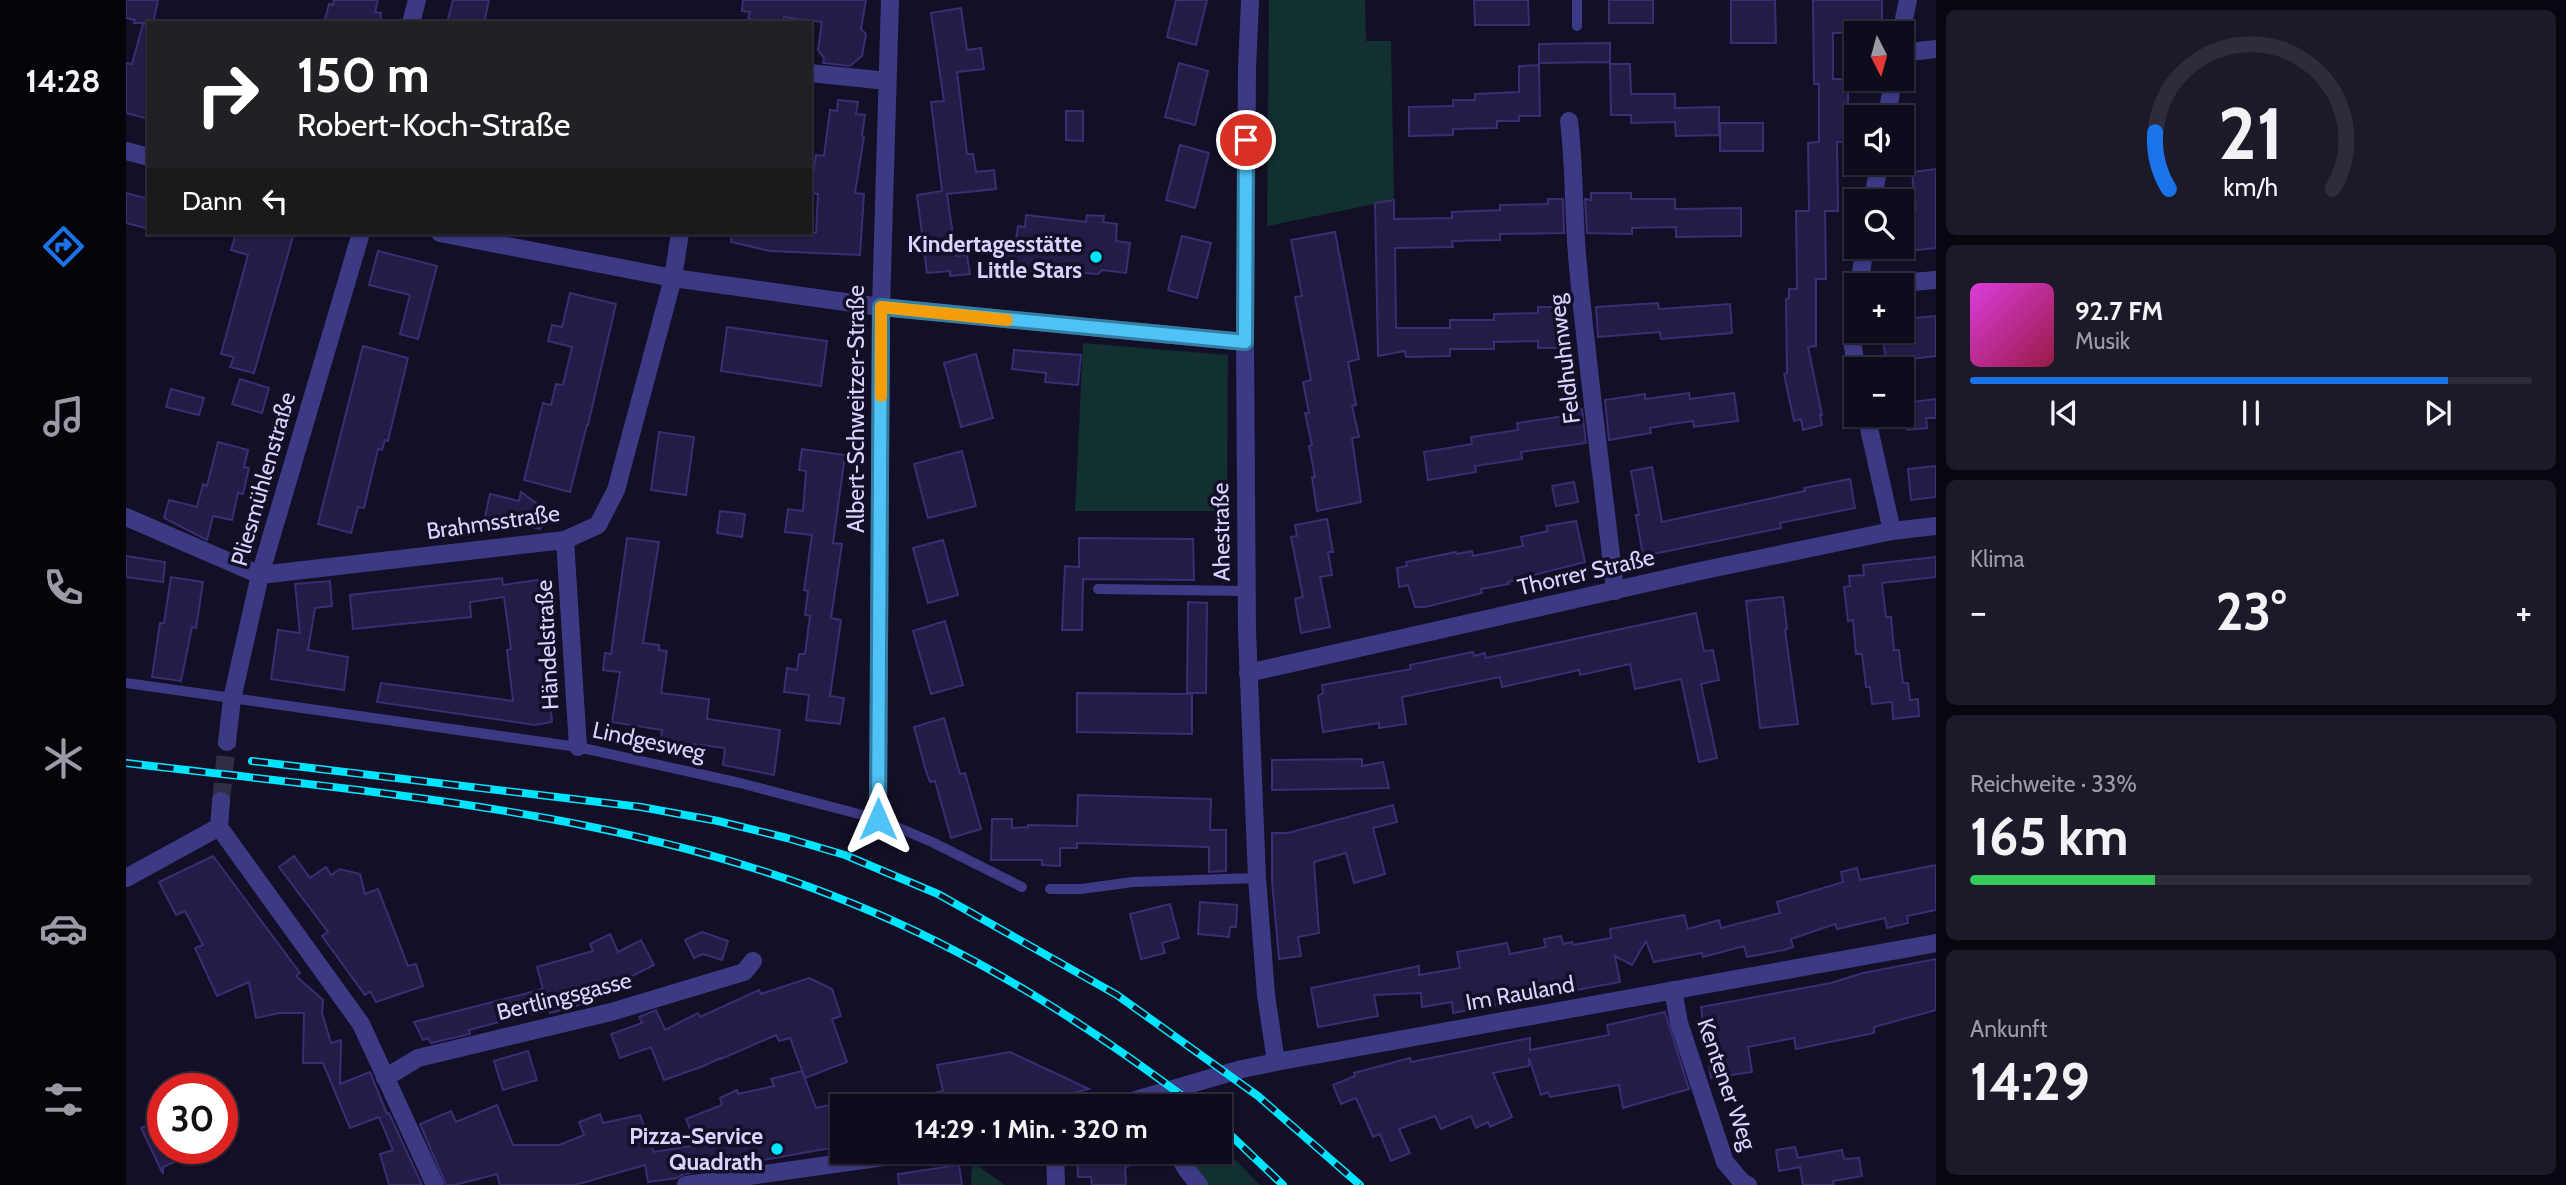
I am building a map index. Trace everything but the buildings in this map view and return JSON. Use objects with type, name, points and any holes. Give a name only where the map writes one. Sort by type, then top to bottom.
[{"type":"street","points":[[412,21],[417,0]]},
{"type":"street","name":"Albert-Schweitzer-Straße","points":[[878,819],[881,307],[890,0]]},
{"type":"street","name":"Ahestraße","points":[[1250,0],[1245,342],[1248,673],[1257,878],[1266,995],[1276,1062]]},
{"type":"street","points":[[1904,21],[1908,0]]},
{"type":"street","points":[[1914,51],[1936,49]]},
{"type":"street","points":[[812,73],[887,82]]},
{"type":"street","name":"Feldhuhnweg","points":[[1569,121],[1586,356],[1615,591]]},
{"type":"street","points":[[126,151],[147,157]]},
{"type":"street","name":"Pliesmühlenstraße","points":[[227,742],[232,699],[260,575],[360,235]]},
{"type":"street","points":[[450,235],[673,278],[881,307],[1245,342]]},
{"type":"street","name":"Brahmsstraße","points":[[260,575],[565,540],[598,525],[616,490],[673,278],[680,235]]},
{"type":"street","points":[[1914,282],[1936,280]]},
{"type":"street","points":[[1869,427],[1892,531]]},
{"type":"street","points":[[126,517],[260,575]]},
{"type":"street","name":"Thorrer Straße","points":[[1248,673],[1892,531],[1936,526]]},
{"type":"street","name":"Händelstraße","points":[[565,540],[578,747]]},
{"type":"street","points":[[221,801],[219,827],[361,1024],[435,1185]]},
{"type":"street","points":[[126,878],[219,827]]},
{"type":"street","name":"Im Rauland","points":[[1172,1094],[1242,1069],[1276,1062],[1936,943]]},
{"type":"street","name":"Bertlingsgasse","points":[[385,1078],[418,1058],[611,1012],[744,972],[754,961]]},
{"type":"street","name":"Kentener Weg","points":[[1673,990],[1679,1023],[1725,1162],[1742,1182],[1748,1185]]},
{"type":"street","points":[[687,1185],[835,1164]]},
{"type":"street","points":[[1055,1164],[1056,1185]]},
{"type":"street","points":[[1184,1164],[1199,1185]]},
{"type":"lane","points":[[1577,0],[1577,26]]},
{"type":"lane","points":[[1098,589],[1246,591]]},
{"type":"lane","name":"Lindgesweg","points":[[126,683],[578,747],[740,783],[878,819],[1022,887]]},
{"type":"lane","points":[[1050,889],[1081,889],[1133,882],[1257,878]]},
{"type":"green space","points":[[1269,0],[1365,0],[1366,41],[1391,41],[1394,200],[1267,226]]},
{"type":"green space","points":[[1083,343],[1228,355],[1227,511],[1075,511]]},
{"type":"green space","points":[[1232,1156],[1260,1185],[1208,1185],[1191,1164],[1232,1164]]},
{"type":"green space","points":[[972,1164],[975,1164],[1005,1185],[971,1185]]},
{"type":"tunnel","points":[[221,801],[227,742]]},
{"type":"railway","points":[[252,761],[641,807],[718,821],[845,855],[938,894],[1117,995],[1258,1096],[1360,1185]]},
{"type":"railway","points":[[126,763],[310,784],[497,810],[590,826],[681,847],[770,873],[856,905],[946,946],[1075,1021],[1179,1094]]},
{"type":"railway","points":[[1232,1136],[1283,1185]]},
{"type":"slow traffic","points":[[881,396],[881,307],[1007,320]]},
{"type":"place","name":"Kindertagesstätte Little Stars","points":[[1096,257]]},
{"type":"place","name":"Pizza-Service Quadrath","points":[[777,1149]]},
{"type":"route","points":[[878,819],[881,307],[1245,342],[1246,140]]}]
